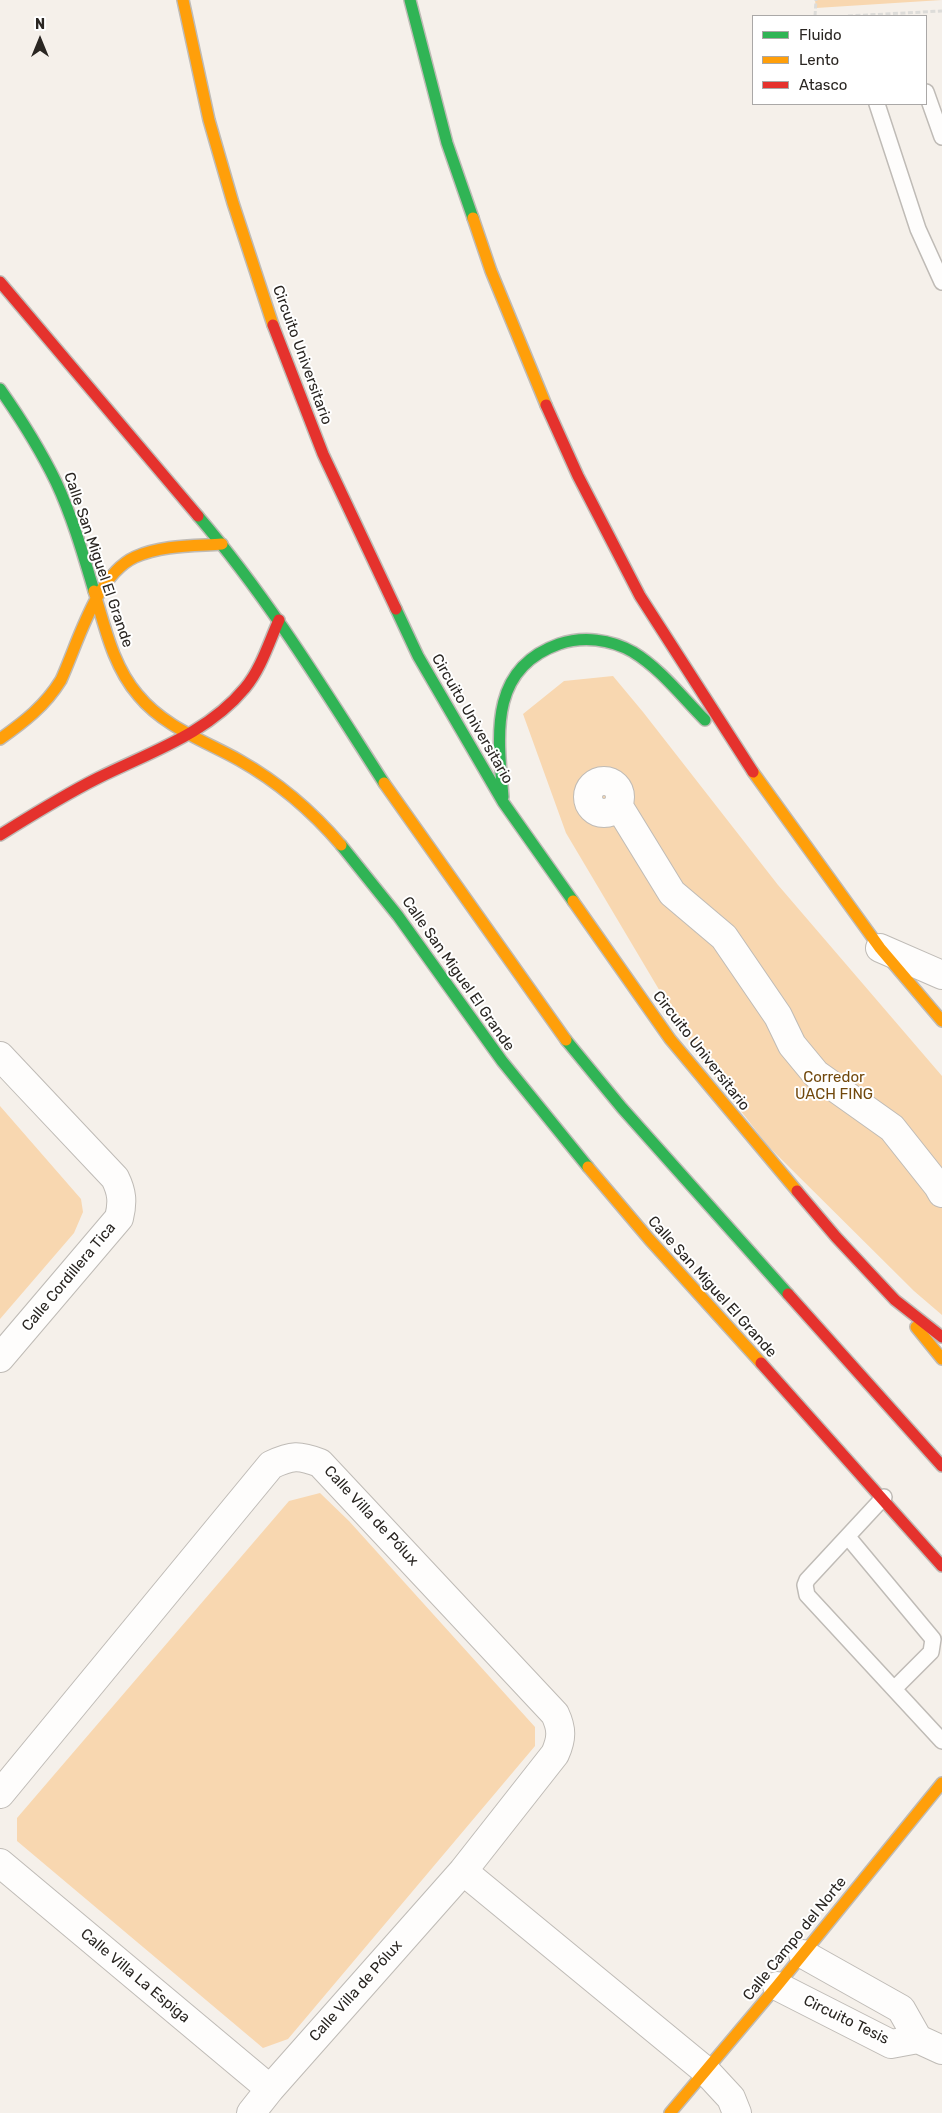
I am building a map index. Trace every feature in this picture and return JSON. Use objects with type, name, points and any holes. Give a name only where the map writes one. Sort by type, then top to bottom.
[{"type":"street","name":"Circuito Universitario","points":[[183,0],[209,120],[233,203],[278,339],[323,454],[418,656],[503,802],[670,1039],[823,1222],[895,1300],[942,1337]]},
{"type":"street","points":[[410,0],[450,152],[491,271],[533,376],[578,476],[640,596],[740,755],[880,948],[942,1022]]},
{"type":"street","points":[[0,282],[222,544],[279,620],[388,789],[524,984],[573,1049],[635,1123],[942,1466]]},
{"type":"street","name":"Calle San Miguel El Grande","points":[[0,389],[52,473],[68,512],[97,600],[108,642],[122,673],[138,696],[160,716],[189,736],[228,754],[272,781],[329,830],[391,905],[502,1061],[625,1212],[744,1346],[884,1497],[942,1566]]},
{"type":"street","points":[[0,739],[31,717],[52,695],[66,670],[97,600],[112,573],[124,562],[143,554],[162,550],[222,544]]},
{"type":"street","points":[[0,835],[95,779],[189,736],[214,719],[248,684],[259,666],[279,620]]},
{"type":"street","points":[[503,802],[499,729],[502,704],[509,684],[520,669],[538,652],[559,642],[586,639],[604,641],[624,647],[649,664],[740,755]]},
{"type":"street","points":[[618,805],[672,893],[724,937],[778,1016],[792,1045],[816,1074],[892,1128],[942,1193]]},
{"type":"street","points":[[880,948],[942,975]]},
{"type":"street","name":"Calle Cordillera Tica","points":[[0,1056],[115,1178],[121,1191],[122,1204],[119,1218],[0,1358]]},
{"type":"street","points":[[895,1300],[942,1359]]},
{"type":"street","name":"Calle Villa de Pólux","points":[[0,1794],[271,1465],[288,1457],[303,1457],[320,1463],[555,1714],[561,1728],[561,1741],[556,1754],[463,1871],[270,2089],[251,2113]]},
{"type":"street","name":"Calle Campo del Norte","points":[[670,2113],[777,1986],[942,1783]]},
{"type":"street","name":"Calle Villa La Espiga","points":[[0,1864],[270,2089]]},
{"type":"street","points":[[463,1871],[706,2071],[730,2098],[737,2113]]},
{"type":"street","name":"Circuito Tesis","points":[[803,1954],[901,2009],[930,2044]]},
{"type":"street","name":"Circuito Tesis","points":[[777,1986],[891,2044],[930,2044]]},
{"type":"lane","points":[[927,95],[942,137]]},
{"type":"lane","points":[[877,105],[918,229],[942,282]]},
{"type":"lane","points":[[884,1497],[807,1580],[805,1585],[807,1595],[942,1741]]},
{"type":"lane","points":[[848,1537],[933,1639],[931,1652],[894,1689]]},
{"type":"path","points":[[815,15],[816,0]]},
{"type":"path","points":[[867,15],[942,11]]},
{"type":"green space","points":[[815,0],[942,0],[816,8]]},
{"type":"green space","name":"Corredor UACH FING","points":[[613,676],[778,885],[942,1076],[942,1315],[914,1291],[768,1146],[699,1057],[566,833],[523,714],[564,681]]},
{"type":"green space","points":[[0,1106],[81,1199],[83,1212],[74,1233],[0,1319]]},
{"type":"green space","points":[[320,1493],[349,1521],[535,1727],[535,1746],[288,2039],[263,2048],[17,1841],[17,1818],[289,1501]]},
{"type":"traffic: fast","points":[[410,0],[447,143],[473,218]]},
{"type":"traffic: fast","points":[[0,389],[30,434],[56,482],[72,522],[94,591]]},
{"type":"traffic: fast","points":[[198,516],[249,580],[272,613],[318,680],[384,783]]},
{"type":"traffic: fast","points":[[396,609],[418,656],[503,802],[573,901]]},
{"type":"traffic: fast","points":[[503,797],[500,728],[502,707],[509,687],[520,670],[536,655],[559,644],[577,640],[596,640],[615,644],[633,652],[662,675],[705,720]]},
{"type":"traffic: fast","points":[[341,845],[398,916],[502,1061],[588,1167]]},
{"type":"traffic: fast","points":[[566,1040],[622,1108],[788,1294]]},
{"type":"traffic: slow","points":[[183,0],[209,120],[233,203],[273,325]]},
{"type":"traffic: slow","points":[[473,218],[491,271],[546,405]]},
{"type":"traffic: slow","points":[[0,739],[34,713],[55,689],[61,680],[99,594],[121,566],[135,557],[156,550],[222,544]]},
{"type":"traffic: slow","points":[[94,591],[106,632],[122,672],[129,684],[148,706],[172,725],[239,760],[281,788],[318,820],[341,845]]},
{"type":"traffic: slow","points":[[753,772],[880,948],[942,1021]]},
{"type":"traffic: slow","points":[[384,783],[566,1040]]},
{"type":"traffic: slow","points":[[573,901],[670,1039],[797,1191]]},
{"type":"traffic: slow","points":[[588,1167],[649,1239],[761,1363]]},
{"type":"traffic: slow","points":[[916,1327],[942,1359]]},
{"type":"traffic: slow","points":[[670,2113],[777,1986],[942,1783]]},
{"type":"traffic: jam","points":[[0,282],[198,516]]},
{"type":"traffic: jam","points":[[273,325],[323,454],[396,609]]},
{"type":"traffic: jam","points":[[546,405],[578,476],[640,596],[753,772]]},
{"type":"traffic: jam","points":[[0,835],[73,791],[177,740],[213,718],[230,704],[251,681],[279,620]]},
{"type":"traffic: jam","points":[[797,1191],[836,1237],[895,1300],[942,1337]]},
{"type":"traffic: jam","points":[[788,1294],[942,1466]]},
{"type":"traffic: jam","points":[[761,1363],[942,1566]]}]
